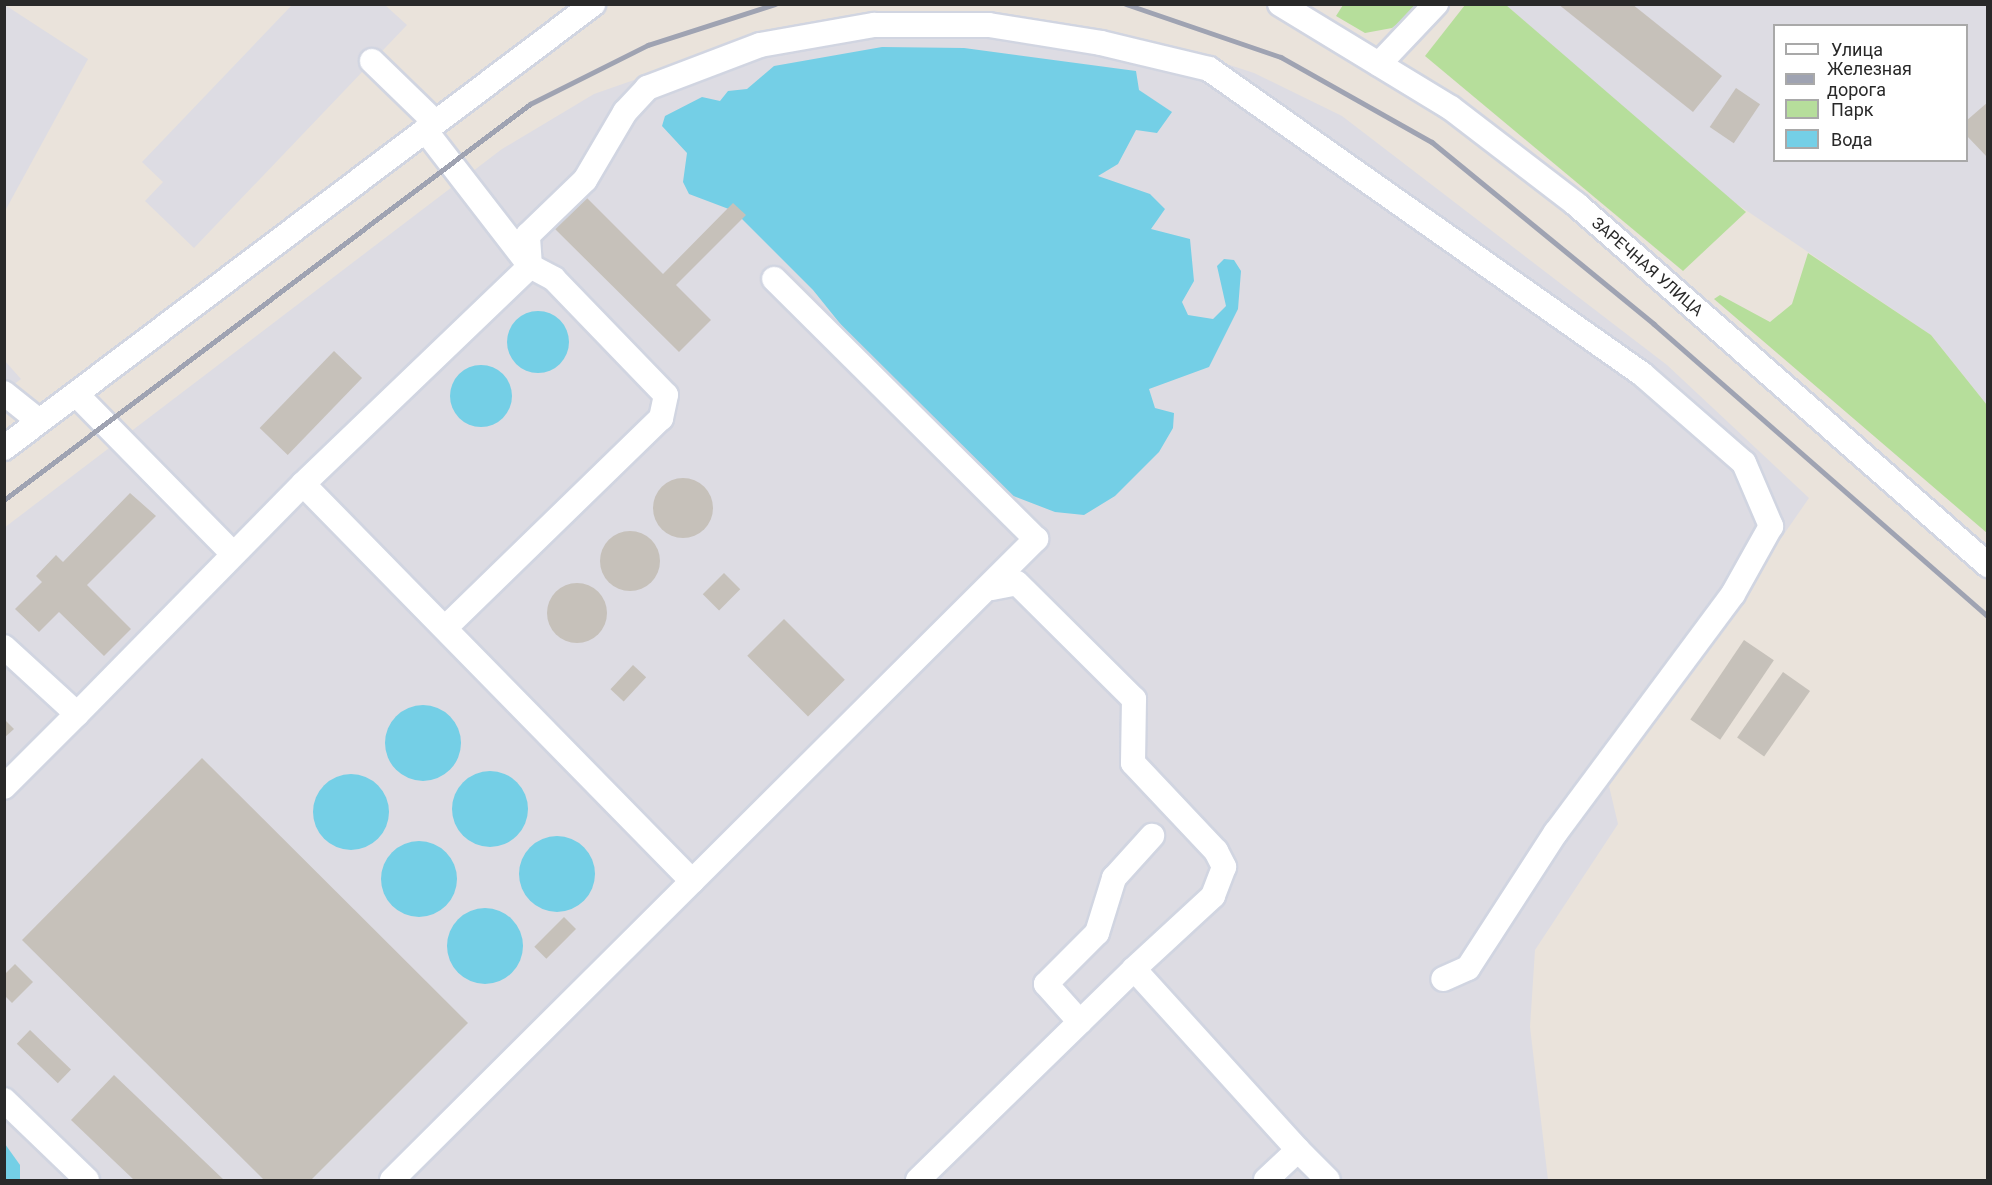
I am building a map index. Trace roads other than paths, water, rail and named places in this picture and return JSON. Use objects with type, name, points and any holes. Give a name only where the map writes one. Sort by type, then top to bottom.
[{"type":"street","points":[[4,448],[593,4]]},
{"type":"street","name":"ЗАРЕЧНАЯ УЛИЦА","points":[[1280,4],[1451,108],[1575,204],[1988,565]]},
{"type":"street","points":[[1379,64],[1436,4]]},
{"type":"street","points":[[4,787],[303,484],[530,266],[528,235],[585,180],[625,112],[647,88],[760,45],[874,25],[989,25],[1101,43],[1209,69],[1642,374],[1743,463],[1771,526],[1733,594],[1556,832],[1468,968],[1443,979]]},
{"type":"street","points":[[372,61],[430,126],[530,266],[554,279],[613,336],[666,395],[661,418],[445,628]]},
{"type":"street","points":[[392,1180],[692,881],[992,588],[1036,539],[774,279]]},
{"type":"street","points":[[4,393],[39,422]]},
{"type":"street","points":[[76,394],[233,554]]},
{"type":"street","points":[[303,484],[692,881]]},
{"type":"street","points":[[918,1180],[1134,969],[1213,896],[1224,867],[1216,851],[1132,763],[1134,699],[1017,583],[992,588]]},
{"type":"street","points":[[4,647],[78,714]]},
{"type":"street","points":[[1080,1022],[1046,984],[1097,933],[1114,878],[1152,836]]},
{"type":"street","points":[[1134,969],[1328,1180]]},
{"type":"street","points":[[4,1100],[87,1180]]},
{"type":"street","points":[[1266,1180],[1298,1150]]},
{"type":"water","points":[[882,47],[964,48],[1136,71],[1139,90],[1172,112],[1157,133],[1136,130],[1118,164],[1098,176],[1150,194],[1165,209],[1151,229],[1190,239],[1194,281],[1182,302],[1188,315],[1213,319],[1226,306],[1217,266],[1224,259],[1234,260],[1241,271],[1238,309],[1209,367],[1149,389],[1155,408],[1174,413],[1173,428],[1159,452],[1115,496],[1084,515],[1055,512],[1008,494],[863,352],[813,290],[734,211],[689,194],[683,182],[687,153],[662,126],[665,116],[702,97],[720,101],[728,91],[747,89],[774,66]]},
{"type":"water","points":[[538,311],[550,313],[560,320],[567,330],[569,342],[567,354],[560,364],[550,371],[538,373],[526,371],[516,364],[509,354],[507,342],[509,330],[516,320],[526,313]]},
{"type":"water","points":[[481,365],[493,367],[503,374],[510,384],[512,396],[510,408],[503,418],[493,425],[481,427],[469,425],[459,418],[452,408],[450,396],[452,384],[459,374],[469,367]]},
{"type":"water","points":[[416,705],[430,705],[444,711],[455,722],[461,736],[458,758],[450,770],[430,781],[416,781],[402,775],[391,764],[385,750],[385,736],[391,722],[402,711]]},
{"type":"water","points":[[483,771],[497,771],[511,777],[522,788],[528,802],[525,824],[517,836],[497,847],[483,847],[469,841],[458,830],[452,816],[452,802],[458,788],[469,777]]},
{"type":"water","points":[[344,774],[358,774],[372,780],[383,791],[389,805],[386,827],[378,839],[358,850],[344,850],[330,844],[319,833],[313,819],[313,805],[319,791],[330,780]]},
{"type":"water","points":[[550,836],[564,836],[578,842],[589,853],[595,867],[592,889],[584,901],[564,912],[550,912],[536,906],[525,895],[519,881],[519,867],[525,853],[536,842]]},
{"type":"water","points":[[412,841],[426,841],[440,847],[451,858],[457,872],[454,894],[446,906],[426,917],[412,917],[398,911],[387,900],[381,886],[381,872],[387,858],[398,847]]},
{"type":"water","points":[[478,908],[492,908],[506,914],[517,925],[523,939],[520,961],[512,973],[492,984],[478,984],[464,978],[453,967],[447,953],[447,939],[453,925],[464,914]]},
{"type":"water","points":[[5,1144],[20,1165],[20,1180],[5,1180]]},
{"type":"railway","points":[[4,500],[530,104],[648,45],[775,4]]},
{"type":"railway","points":[[1126,4],[1281,57],[1432,142],[1654,324],[1988,616]]}]
